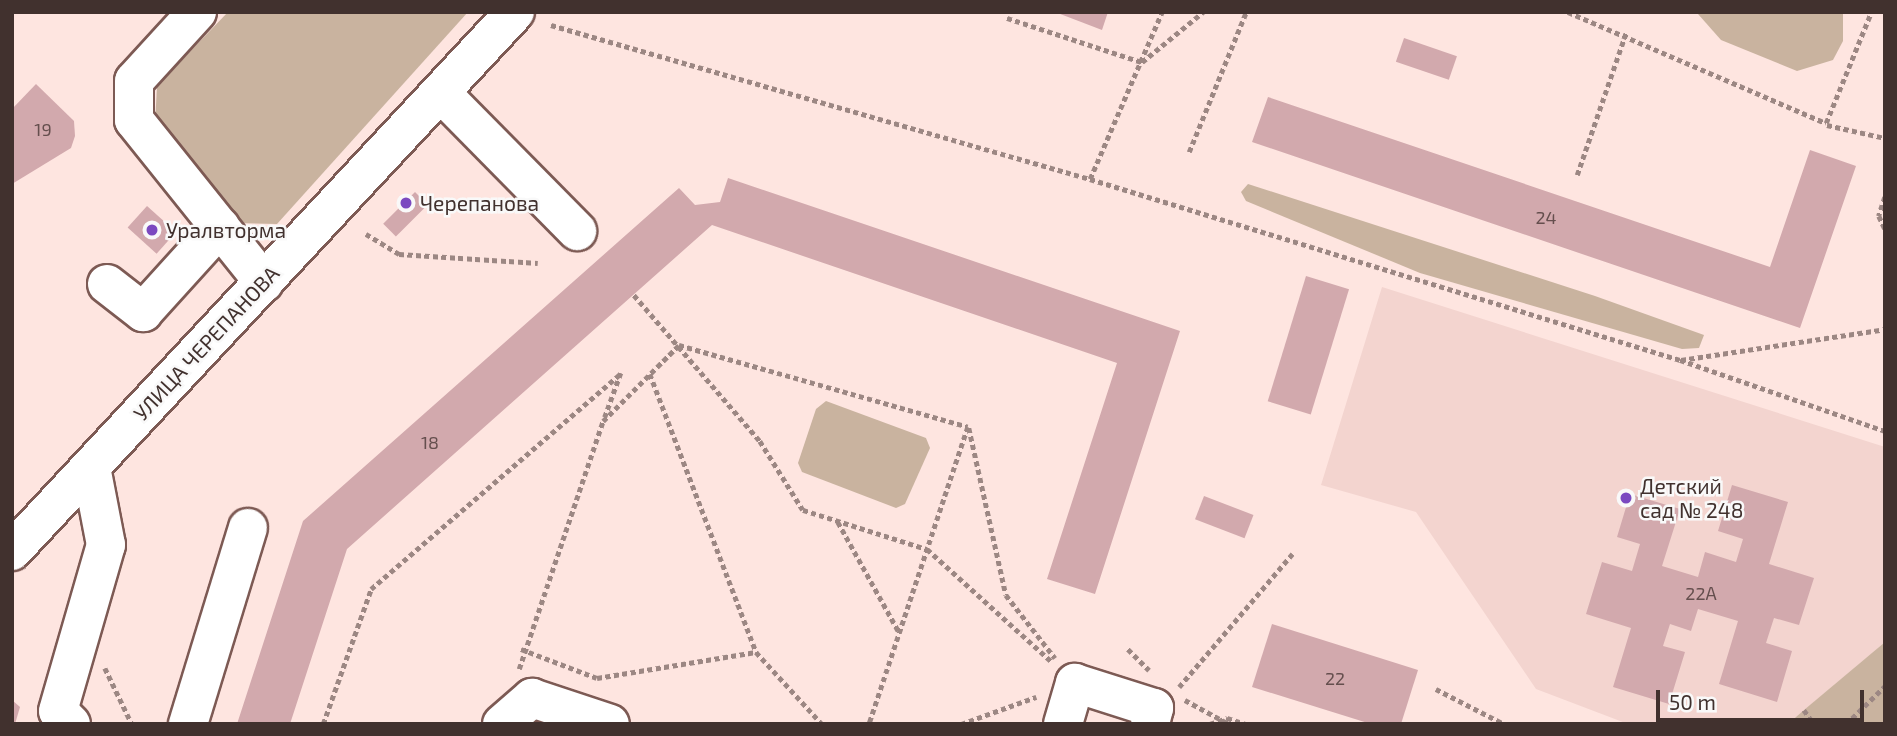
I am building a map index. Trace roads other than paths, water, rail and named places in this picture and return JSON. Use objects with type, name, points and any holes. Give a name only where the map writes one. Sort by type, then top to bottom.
[{"type":"main road","points":[[197,12],[134,81],[134,120],[264,282]]},
{"type":"main road","name":"УЛИЦА ЧЕРЕПАНОВА","points":[[12,551],[515,12]]},
{"type":"main road","points":[[441,93],[577,231]]},
{"type":"main road","points":[[107,284],[143,312],[219,227]]},
{"type":"main road","points":[[71,724],[58,711],[106,545],[91,467]]},
{"type":"main road","points":[[188,724],[248,528]]},
{"type":"main road","points":[[1063,724],[1075,683],[1152,716]]},
{"type":"main road","points":[[507,719],[532,698],[610,724]]},
{"type":"place","name":"Черепанова","points":[[406,203]]},
{"type":"place","name":"Уралвторма","points":[[152,230]]},
{"type":"place","name":"Детский сад № 248","points":[[1626,498]]}]
